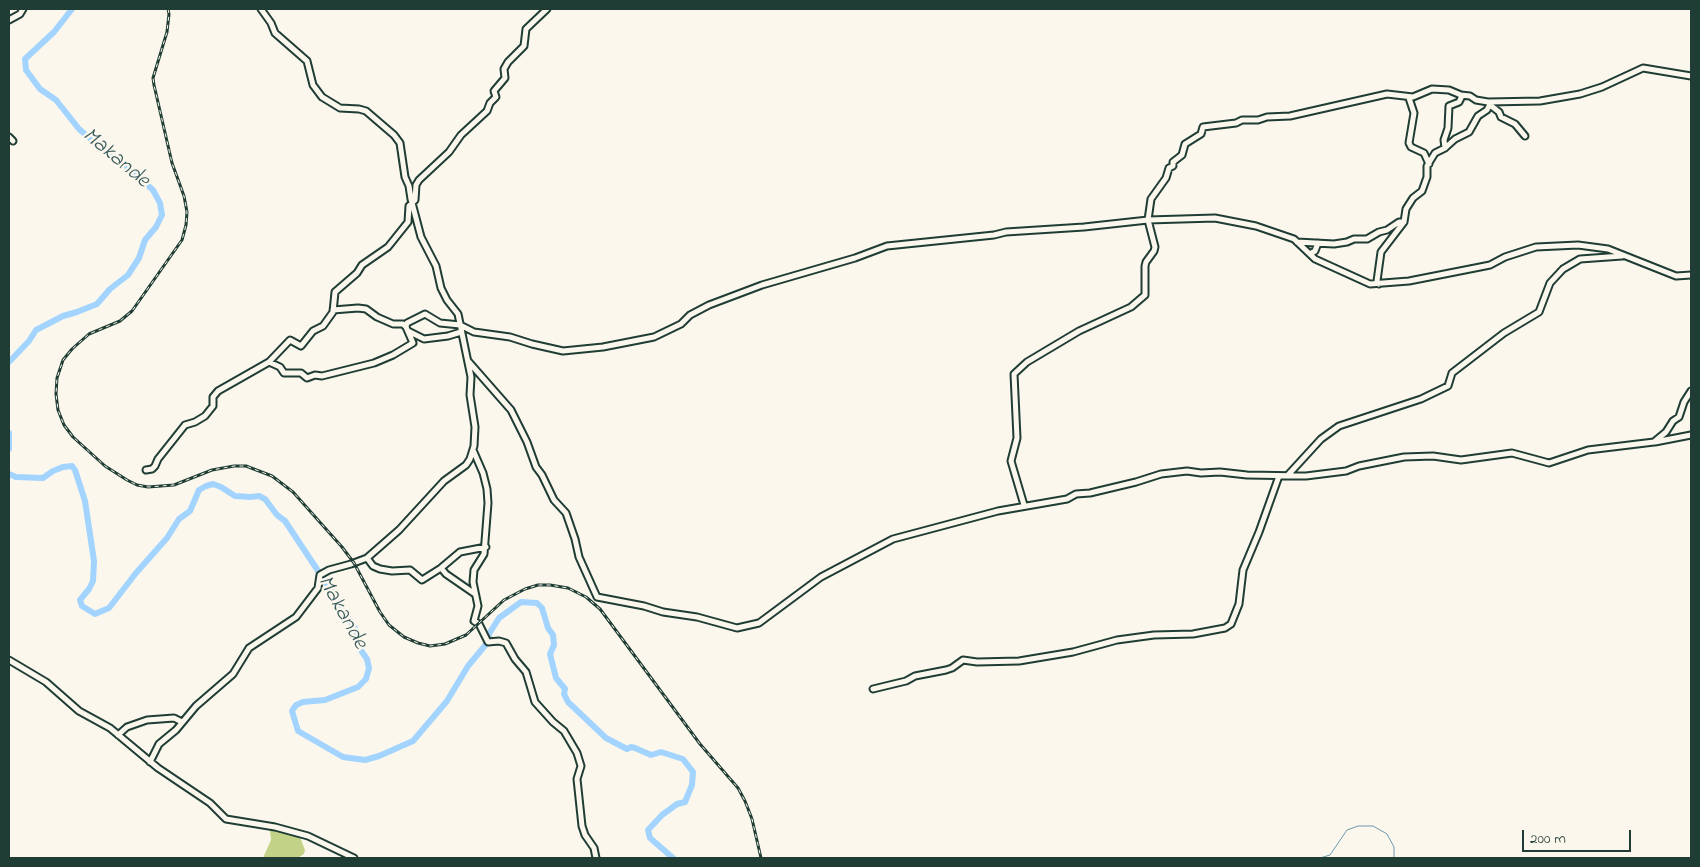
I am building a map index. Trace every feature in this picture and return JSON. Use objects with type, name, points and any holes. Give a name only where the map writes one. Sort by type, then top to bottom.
[{"type":"street","points":[[9,20],[20,14],[23,9]]},
{"type":"street","points":[[150,762],[158,746],[173,734],[202,700],[233,674],[249,648],[296,617],[318,588],[320,575],[329,570],[367,558],[399,530],[444,480],[466,464],[473,450],[475,426],[470,395],[471,377],[458,314],[447,300],[441,288],[436,266],[422,237],[409,184],[405,177],[401,148],[397,138],[366,111],[340,108],[322,97],[313,85],[307,62],[275,33],[271,23],[260,9]]},
{"type":"street","points":[[146,470],[152,469],[155,466],[158,459],[167,450],[170,442],[178,436],[184,426],[205,416],[213,406],[213,397],[218,391],[270,362],[290,340],[301,346],[313,331],[323,326],[333,310],[335,292],[357,273],[362,266],[388,247],[409,221],[409,206],[416,199],[418,180],[449,152],[461,135],[487,111],[489,104],[496,97],[494,91],[505,78],[504,69],[508,62],[524,46],[526,29],[546,9]]},
{"type":"street","points":[[1024,505],[1011,461],[1017,438],[1014,374],[1027,362],[1079,331],[1132,307],[1145,295],[1145,266],[1155,247],[1148,220],[1152,197],[1166,178],[1169,168],[1173,166],[1173,162],[1182,155],[1185,144],[1201,134],[1203,127],[1236,123],[1242,120],[1290,116],[1387,94],[1396,94],[1409,98],[1421,95],[1432,89],[1449,90],[1491,104],[1540,101],[1580,94],[1643,68],[1691,76]]},
{"type":"street","points":[[1445,148],[1444,140],[1448,128],[1449,106],[1459,102],[1460,95]]},
{"type":"street","points":[[1409,98],[1414,113],[1409,142],[1410,147],[1424,153],[1429,164]]},
{"type":"street","points":[[1491,104],[1501,117],[1515,124],[1525,136]]},
{"type":"street","points":[[1379,284],[1377,281],[1381,252],[1404,222],[1406,209],[1426,185],[1427,166],[1436,153],[1445,148],[1455,138],[1469,132],[1478,116],[1487,110],[1491,104]]},
{"type":"street","points":[[407,330],[408,321],[424,314],[440,322],[460,325],[474,332],[510,336],[532,344],[563,350],[603,347],[654,337],[681,324],[690,315],[709,305],[762,285],[855,258],[887,246],[994,235],[1006,232],[1084,228],[1148,220],[1215,218],[1256,226],[1294,239],[1315,259],[1370,284],[1409,281],[1490,265],[1505,257],[1536,247],[1578,246],[1608,249],[1676,276],[1691,275]]},
{"type":"street","points":[[1297,242],[1334,244],[1350,241],[1354,238],[1367,239],[1379,232],[1388,230],[1399,222],[1404,222]]},
{"type":"street","points":[[1310,254],[1315,251],[1318,243]]},
{"type":"street","points":[[1288,475],[1321,438],[1339,426],[1421,400],[1448,386],[1452,373],[1504,333],[1539,312],[1550,283],[1563,269],[1580,259],[1625,256]]},
{"type":"street","points":[[270,362],[280,367],[286,373],[301,373],[307,378],[316,375],[322,376],[394,355],[413,342],[403,324],[393,324],[377,318],[366,309],[333,310]]},
{"type":"street","points":[[407,330],[424,339],[448,336],[461,332]]},
{"type":"street","points":[[468,361],[511,410],[536,467],[554,500],[566,513],[579,557],[594,594],[600,598],[644,606],[663,612],[698,617],[742,628],[767,618],[793,596],[821,577],[893,539],[998,510],[1067,499],[1076,494],[1090,493],[1161,474],[1187,471],[1301,476],[1346,471],[1370,463],[1417,456],[1461,460],[1512,453],[1549,463],[1588,450],[1654,442],[1691,435]]},
{"type":"street","points":[[1654,442],[1679,417],[1684,402],[1691,390]]},
{"type":"street","points":[[473,450],[483,473],[488,503],[485,534],[486,547],[483,558],[474,570],[473,580],[478,606],[475,622],[479,624],[488,642],[499,641],[506,643],[515,659],[526,672],[535,702],[564,731],[577,753],[581,766],[577,779],[582,826],[585,835],[594,848],[596,858]]},
{"type":"street","points":[[873,689],[906,681],[915,676],[946,670],[963,660],[977,662],[1019,661],[1073,652],[1117,640],[1154,635],[1193,634],[1224,628],[1231,624],[1239,604],[1243,570],[1279,476]]},
{"type":"street","points":[[367,558],[373,566],[380,569],[410,570],[421,580],[441,568],[460,552],[486,547]]},
{"type":"street","points":[[441,568],[446,574],[476,594]]},
{"type":"street","points":[[9,660],[46,682],[79,711],[104,724],[150,762],[210,803],[227,820],[275,827],[308,836],[354,858]]},
{"type":"street","points":[[118,735],[128,727],[147,720],[174,718],[182,722]]},
{"type":"green space","points":[[270,830],[300,837],[305,850],[304,854],[300,858],[263,858],[271,840]]},
{"type":"waterway","name":"Makande","points":[[9,362],[29,341],[36,330],[63,316],[97,304],[110,289],[128,275],[139,258],[145,240],[156,227],[162,215],[160,203],[153,190],[113,153],[79,129],[56,100],[40,89],[26,70],[25,59],[54,32],[72,9]]},
{"type":"waterway","name":"Makande","points":[[9,433],[9,449]]},
{"type":"waterway","name":"Makande","points":[[9,474],[16,477],[43,478],[63,467],[72,466],[75,470],[85,501],[94,561],[93,581],[80,600],[82,606],[95,614],[109,608],[136,573],[167,538],[179,519],[190,511],[199,490],[213,484],[235,496],[259,496],[265,499],[277,515],[285,521],[338,601],[357,632],[360,649],[367,659],[369,668],[366,679],[358,687],[325,700],[303,702],[296,705],[292,711],[298,731],[343,757],[365,760],[413,741],[447,701],[468,666],[488,642],[489,634],[499,618],[521,602],[537,603],[542,608],[548,628],[553,635],[554,645],[550,654],[556,678],[565,689],[564,694],[568,702],[606,738],[627,749],[631,747],[651,755],[661,752],[683,759],[693,772],[692,785],[685,802],[677,804],[662,815],[648,830],[650,838],[673,858]]},
{"type":"waterway","points":[[1320,858],[1330,855],[1347,830],[1358,826],[1373,826],[1387,834],[1394,847],[1394,858]]},
{"type":"railway","points":[[168,9],[167,32],[153,78],[172,163],[184,196],[187,212],[186,225],[182,240],[132,311],[120,321],[89,334],[63,360],[57,378],[56,394],[58,410],[64,425],[73,437],[105,466],[137,485],[148,487],[174,485],[212,470],[234,466],[246,466],[272,476],[293,492],[342,547],[354,563],[389,625],[404,637],[418,643],[430,646],[445,644],[466,635],[504,600],[525,589],[538,585],[568,588],[586,597],[600,609],[700,744],[738,788],[752,819],[761,858]]}]
